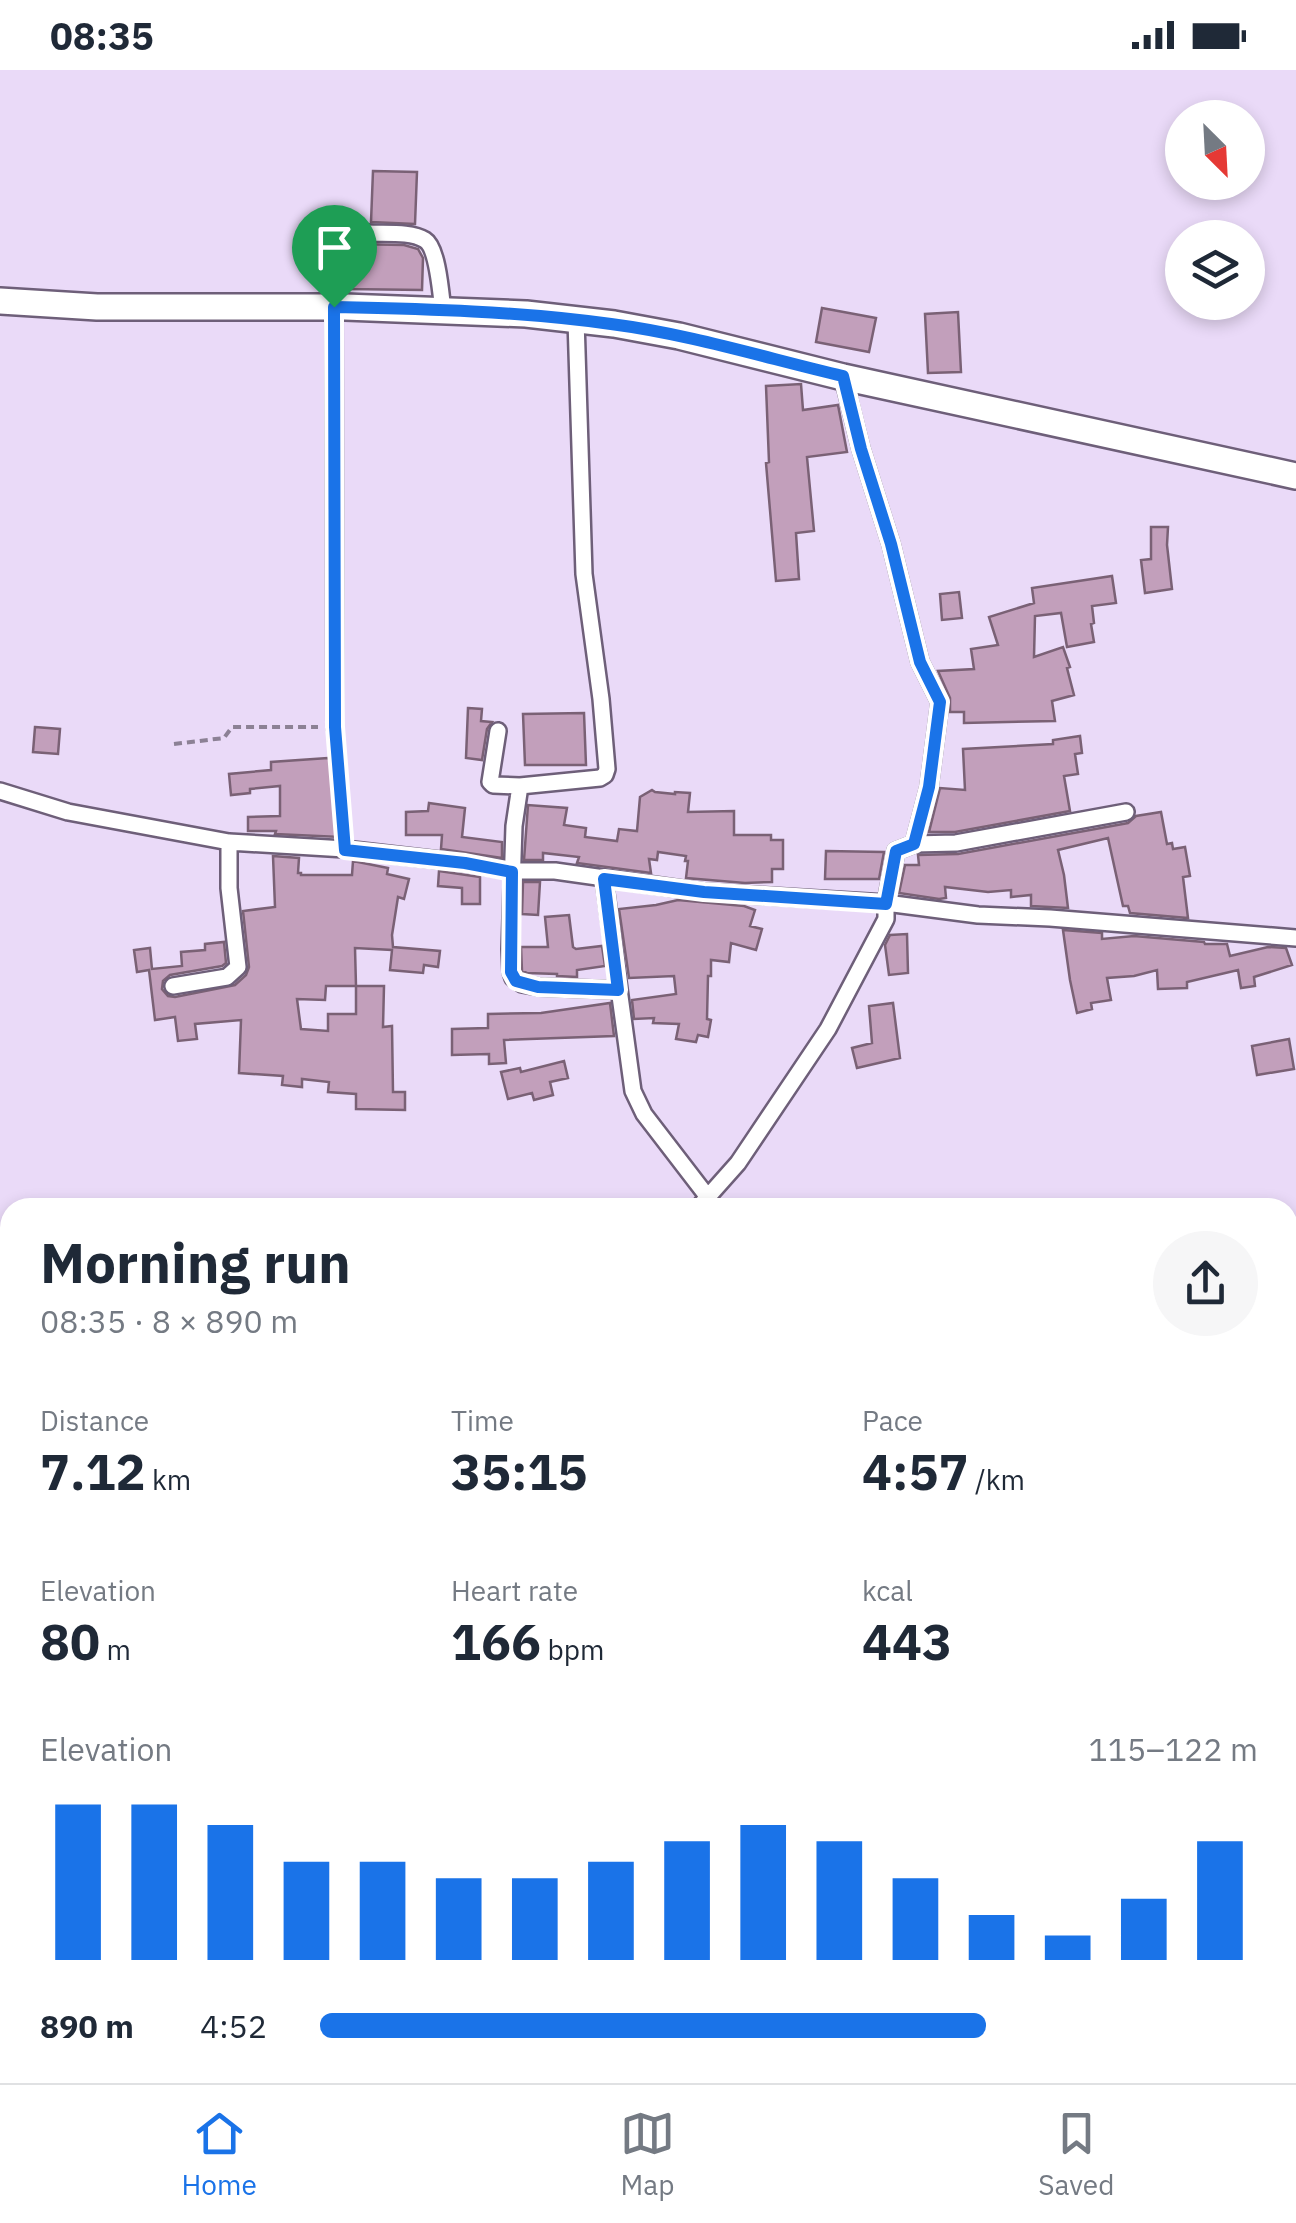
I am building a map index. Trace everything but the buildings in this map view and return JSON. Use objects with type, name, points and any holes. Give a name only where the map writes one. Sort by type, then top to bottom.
[{"type":"main road","points":[[0,301],[97,307],[334,307],[526,314],[614,324],[1296,476]]},
{"type":"street","points":[[368,234],[425,240],[432,248],[443,311]]},
{"type":"street","points":[[334,307],[335,727]]},
{"type":"street","points":[[498,731],[490,782],[493,785],[520,786],[605,775],[601,700],[584,574],[576,320]]},
{"type":"street","points":[[843,376],[920,662],[940,702],[929,787],[914,844]]},
{"type":"street","points":[[520,786],[514,826],[511,972],[516,981],[538,987],[618,990]]},
{"type":"street","points":[[0,792],[68,812],[229,842],[345,850],[512,872],[555,871],[704,892],[1296,938]]},
{"type":"street","points":[[707,1198],[738,1163],[828,1029],[886,919],[896,851],[914,844],[956,844],[1126,812]]},
{"type":"street","points":[[173,986],[227,977],[238,968],[229,888],[229,842]]},
{"type":"street","points":[[604,879],[633,1091],[700,1198]]},
{"type":"path","points":[[174,744],[224,738],[232,727],[335,727],[345,850]]},
{"type":"route","points":[[334,307],[526,314],[614,324],[843,376],[920,662],[940,702],[929,787],[914,844],[896,851],[886,904],[704,892],[604,879],[618,990],[538,987],[516,981],[511,972],[512,872],[345,850],[335,727],[334,307]]}]
